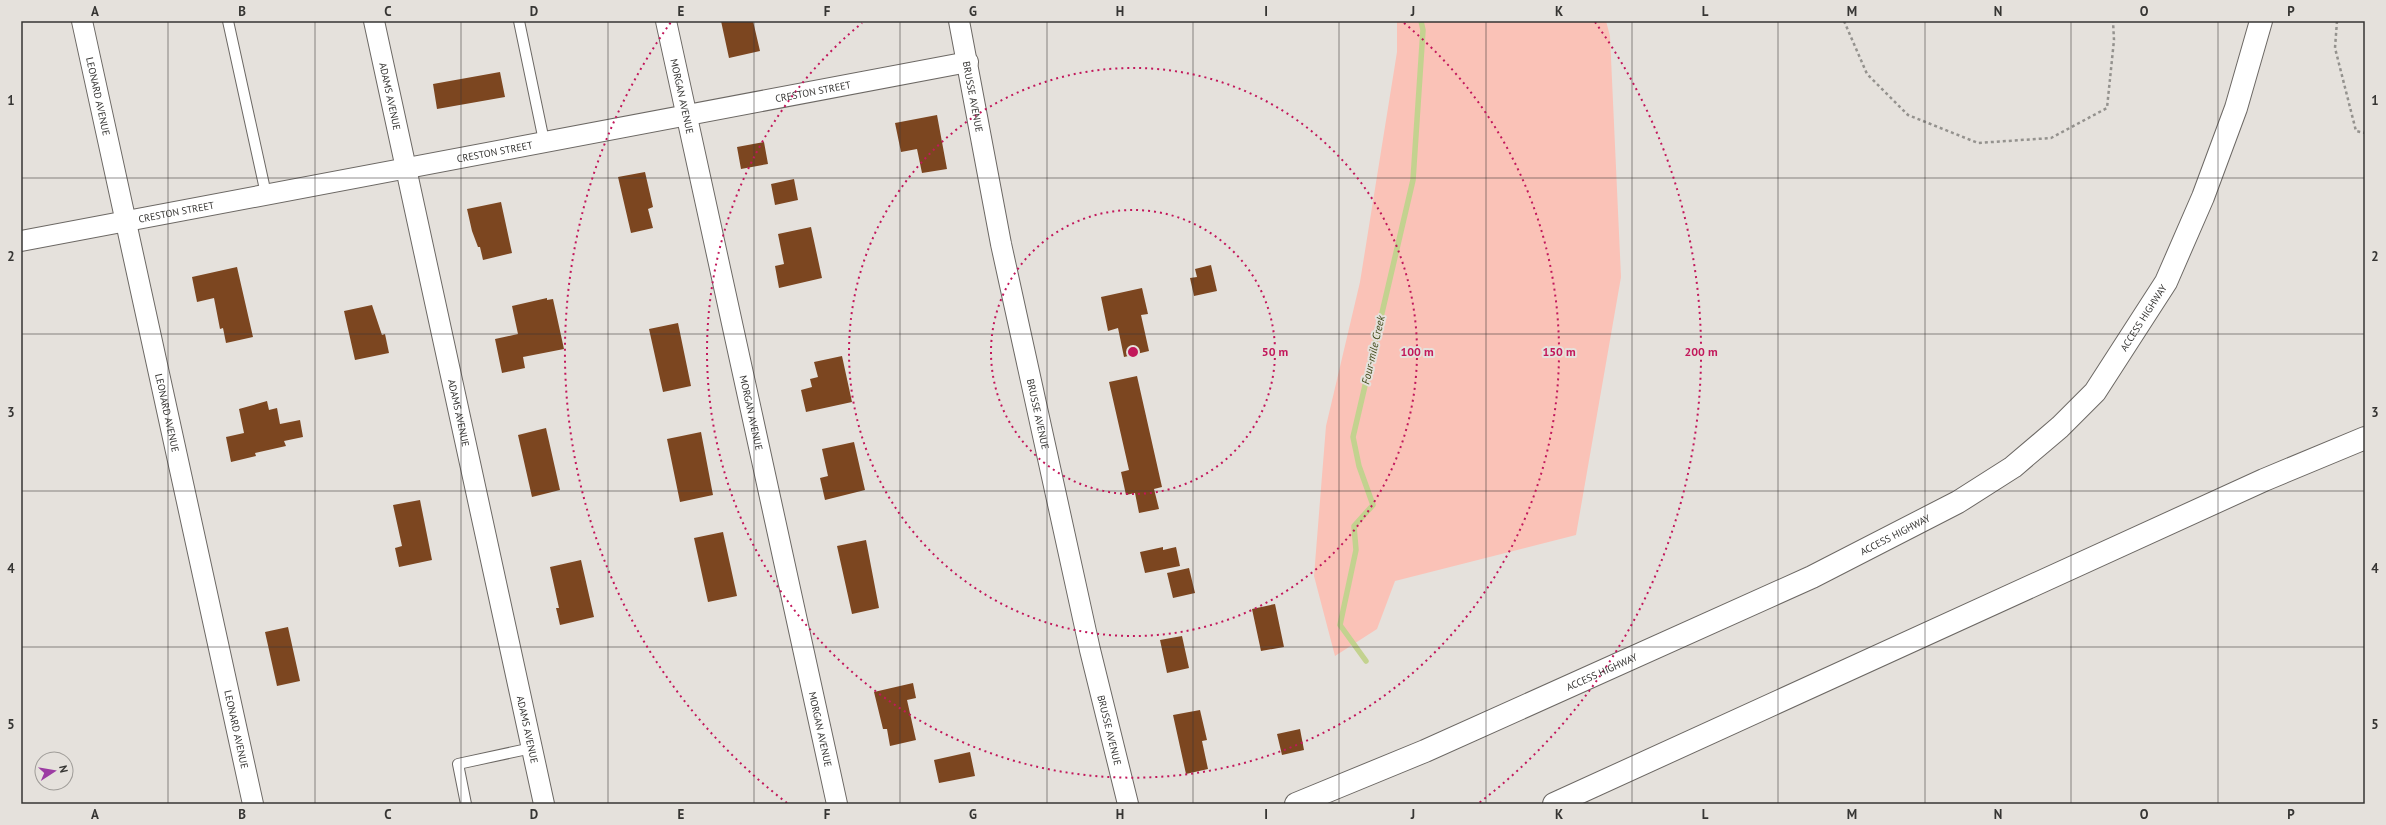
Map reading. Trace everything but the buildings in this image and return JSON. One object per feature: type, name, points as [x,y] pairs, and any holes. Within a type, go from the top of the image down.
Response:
[{"type":"main road","name":"ACCESS HIGHWAY","points":[[1296,804],[1425,751],[1812,578],[1958,502],[2014,467],[2060,427],[2096,392],[2166,282],[2203,197],[2236,108],[2261,21]]},
{"type":"main road","points":[[2264,480],[2365,427]]},
{"type":"main road","points":[[1554,804],[2264,480],[2365,438]]},
{"type":"street","name":"LEONARD AVENUE","points":[[82,21],[253,804]]},
{"type":"street","name":"ADAMS AVENUE","points":[[374,21],[544,804]]},
{"type":"street","name":"MORGAN AVENUE","points":[[666,21],[837,804]]},
{"type":"street","name":"BRUSSE AVENUE","points":[[959,21],[968,62],[1001,244],[1090,650],[1128,804]]},
{"type":"street","name":"CRESTON STREET","points":[[21,241],[686,114],[968,62]]},
{"type":"lane","points":[[228,21],[266,194]]},
{"type":"lane","points":[[519,21],[544,141]]},
{"type":"lane","points":[[466,804],[458,764],[532,748]]},
{"type":"path","points":[[1844,21],[1867,74],[1908,115],[1978,143],[2051,138],[2107,108],[2114,40],[2113,21]]},
{"type":"path","points":[[2337,21],[2335,48],[2336,55],[2356,131],[2365,133]]},
{"type":"shaded area","points":[[1397,21],[1606,21],[1610,36],[1621,277],[1576,535],[1395,581],[1377,629],[1335,656],[1314,576],[1326,426],[1360,282],[1397,52]]},
{"type":"waterway","name":"Four-mile Creek","points":[[1366,661],[1340,625],[1356,550],[1354,526],[1373,505],[1359,466],[1353,437],[1413,180],[1423,30],[1421,21]]}]
